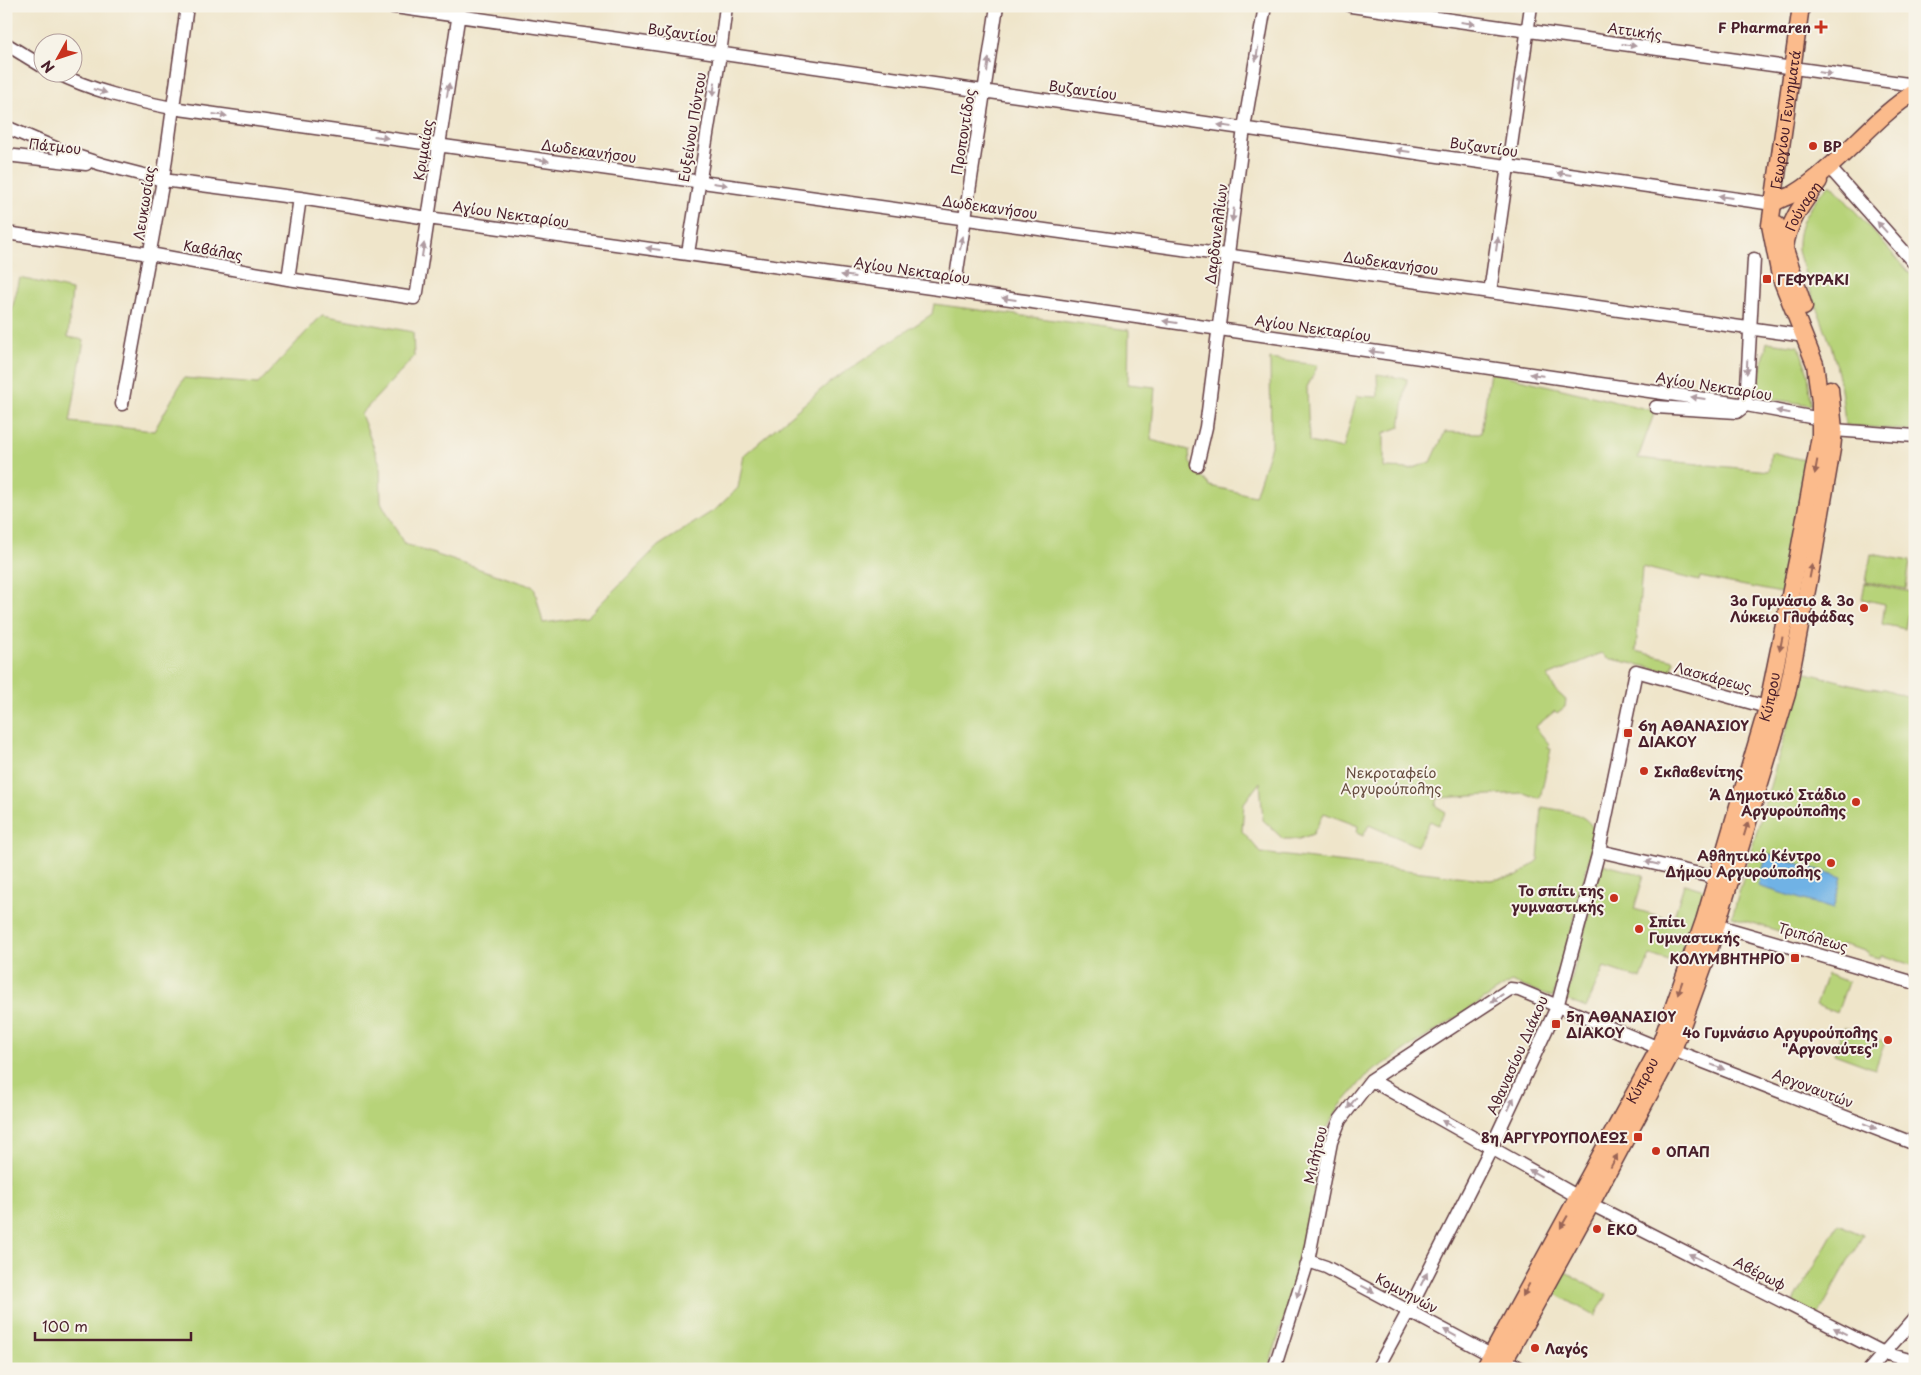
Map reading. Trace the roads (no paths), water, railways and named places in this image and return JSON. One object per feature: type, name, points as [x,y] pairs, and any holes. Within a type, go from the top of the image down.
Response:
[{"type":"main road","name":"Γεωργίου Γεννηματά","points":[[1802,6],[1770,225],[1780,276],[1817,375],[1821,419]]},
{"type":"main road","points":[[1773,204],[1796,192],[1829,168],[1884,114],[1915,92]]},
{"type":"main road","name":"Γούναρη","points":[[1785,248],[1789,229],[1794,218],[1829,168]]},
{"type":"main road","name":"Γεωργίου Γεννηματά","points":[[1773,204],[1777,225],[1796,288],[1825,365],[1834,430]]},
{"type":"main road","name":"Κύπρου","points":[[1495,1363],[1666,1049],[1710,923],[1774,709],[1817,461],[1821,419]]},
{"type":"main road","name":"Κύπρου","points":[[1710,923],[1717,878],[1774,709],[1787,694],[1813,559],[1834,430]]},
{"type":"street","name":"Λευκωσίας","points":[[122,404],[163,180],[187,6]]},
{"type":"street","name":"Βυζαντίου","points":[[388,6],[460,11],[720,54],[1773,204]]},
{"type":"street","name":"Ευξείνου Πόντου","points":[[688,253],[726,6]]},
{"type":"street","name":"Προποντίδος","points":[[954,291],[997,6]]},
{"type":"street","name":"Δαρδανελλίων","points":[[1197,465],[1206,427],[1244,128],[1265,6]]},
{"type":"street","name":"Αττικής","points":[[1351,6],[1915,85]]},
{"type":"street","points":[[1490,292],[1531,6]]},
{"type":"street","name":"Κριμαίας","points":[[414,298],[417,292],[460,11]]},
{"type":"street","points":[[6,44],[32,60]]},
{"type":"street","name":"Δωδεκανήσου","points":[[77,82],[92,89],[132,100],[172,108],[1804,336]]},
{"type":"street","name":"Αγίου Νεκταρίου","points":[[6,127],[67,153],[100,164],[163,180],[688,253],[1746,405],[1821,419]]},
{"type":"street","points":[[9,156],[21,135]]},
{"type":"street","name":"Πάτμου","points":[[9,156],[75,164],[100,164]]},
{"type":"street","points":[[1829,168],[1915,264]]},
{"type":"street","points":[[288,279],[300,198]]},
{"type":"street","name":"Καβάλας","points":[[6,233],[150,254],[288,279],[414,298]]},
{"type":"street","points":[[1656,407],[1737,412],[1746,405],[1754,259]]},
{"type":"street","points":[[1821,419],[1834,430],[1915,436]]},
{"type":"street","name":"Λασκάρεως","points":[[1636,672],[1774,709]]},
{"type":"street","name":"Αθανασίου Διάκου","points":[[1376,1369],[1409,1310],[1491,1148],[1557,1007],[1599,851],[1636,672]]},
{"type":"street","points":[[1599,851],[1717,878]]},
{"type":"street","name":"Τριπόλεως","points":[[1710,923],[1915,982]]},
{"type":"street","name":"Μιλήτου","points":[[1274,1369],[1308,1261],[1334,1132],[1346,1111],[1371,1080],[1510,989],[1519,990],[1557,1007]]},
{"type":"street","name":"Αργοναυτών","points":[[1557,1007],[1915,1144]]},
{"type":"street","name":"Αβέρωφ","points":[[1371,1080],[1584,1200],[1884,1353],[1909,1360],[1915,1366]]},
{"type":"street","name":"Κομνηνών","points":[[1308,1261],[1326,1267],[1409,1310],[1495,1363],[1522,1369]]},
{"type":"street","points":[[1870,1369],[1915,1318]]},
{"type":"water","points":[[1767,854],[1842,877],[1833,909],[1758,886]]},
{"type":"place","name":"F Pharmaren","points":[[1821,27]]},
{"type":"place","name":"BP","points":[[1813,146]]},
{"type":"place","name":"ΓΕΦΥΡΑΚΙ","points":[[1767,279]]},
{"type":"place","name":"3ο Γυμνάσιο & 3ο Λύκειο Γλυφάδας","points":[[1864,608]]},
{"type":"place","name":"6η ΑΘΑΝΑΣΙΟΥ ΔΙΑΚΟΥ","points":[[1628,733]]},
{"type":"place","name":"Σκλαβενίτης","points":[[1644,771]]},
{"type":"place","name":"Α΄ Δημοτικό Στάδιο Αργυρούπολης","points":[[1856,802]]},
{"type":"place","name":"Αθλητικό Κέντρο Δήμου Αργυρούπολης","points":[[1831,863]]},
{"type":"place","name":"Το σπίτι της γυμναστικής","points":[[1614,898]]},
{"type":"place","name":"Σπίτι Γυμναστικής","points":[[1639,929]]},
{"type":"place","name":"ΚΟΛΥΜΒΗΤΗΡΙΟ","points":[[1795,958]]},
{"type":"place","name":"5η ΑΘΑΝΑΣΙΟΥ ΔΙΑΚΟΥ","points":[[1556,1024]]},
{"type":"place","name":"4ο Γυμνάσιο Αργυρούπολης \"Αργοναύτες\"","points":[[1888,1040]]},
{"type":"place","name":"8η ΑΡΓΥΡΟΥΠΟΛΕΩΣ","points":[[1638,1137]]},
{"type":"place","name":"ΟΠΑΠ","points":[[1656,1151]]},
{"type":"place","name":"ΕΚΟ","points":[[1597,1229]]},
{"type":"place","name":"Λαγός","points":[[1535,1348]]},
{"type":"park label","name":"Νεκροταφείο Αργυρούπολης","points":[[1391,780]]}]
